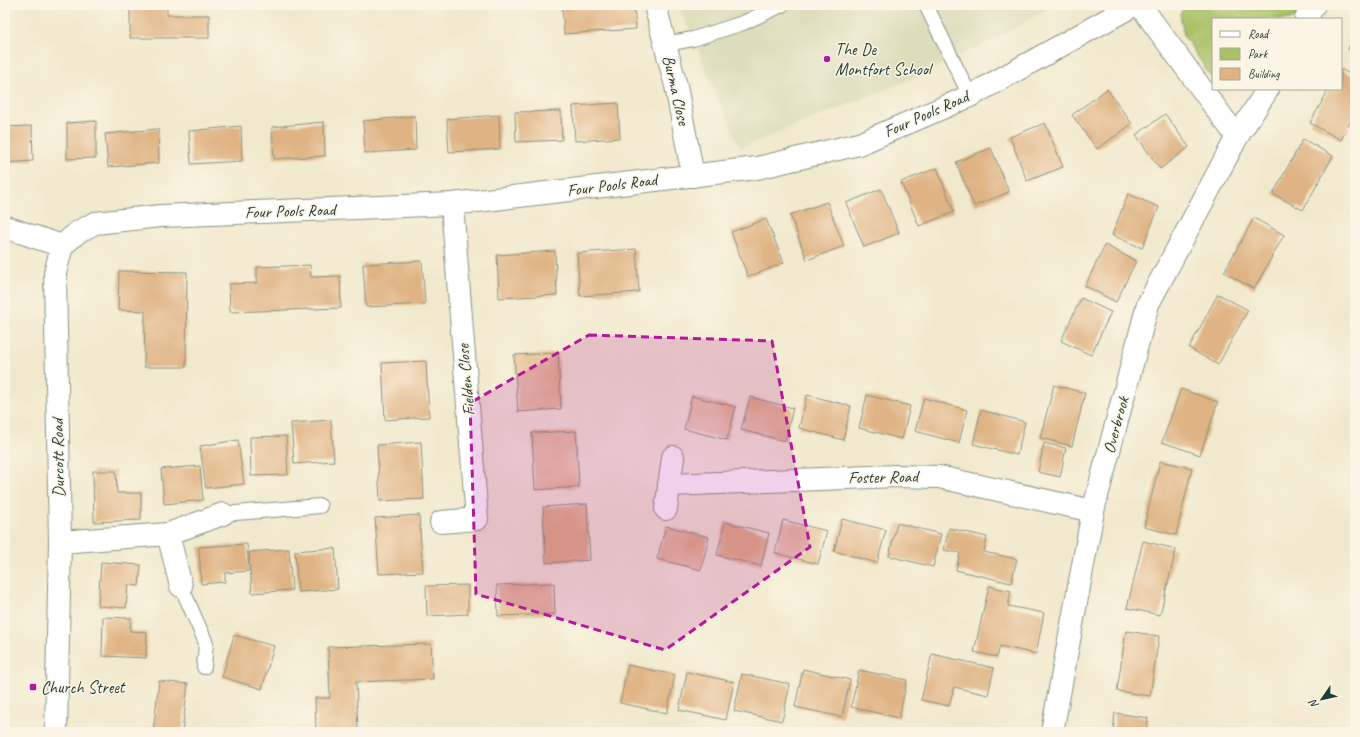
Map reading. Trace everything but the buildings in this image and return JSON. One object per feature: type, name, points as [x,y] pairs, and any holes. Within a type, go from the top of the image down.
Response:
[{"type":"street","name":"Burma Close","points":[[655,5],[676,86],[693,176]]},
{"type":"street","name":"Four Pools Road","points":[[62,246],[78,232],[96,223],[161,216],[452,204],[758,168],[859,144],[970,96],[1134,5]]},
{"type":"street","points":[[1140,5],[1237,137]]},
{"type":"street","points":[[1307,18],[1314,5]]},
{"type":"street","name":"Overbrook","points":[[1052,732],[1093,510],[1148,304],[1237,137],[1267,90]]},
{"type":"street","name":"Fielden Close","points":[[441,522],[477,519],[452,204]]},
{"type":"street","points":[[5,227],[62,246]]},
{"type":"street","name":"Durcott Road","points":[[56,732],[60,542],[54,273],[62,246]]},
{"type":"street","points":[[666,509],[673,456]]},
{"type":"street","name":"Foster Road","points":[[669,485],[896,476],[939,477],[1093,510]]},
{"type":"street","points":[[60,542],[168,534],[223,514]]},
{"type":"street","points":[[168,534],[181,586]]},
{"type":"lane","points":[[665,44],[707,35],[743,23],[782,5]]},
{"type":"lane","points":[[926,5],[970,96]]},
{"type":"lane","points":[[223,514],[320,506]]},
{"type":"lane","points":[[181,586],[206,643],[204,667]]},
{"type":"highlighted area","points":[[589,335],[772,341],[810,547],[665,650],[476,594],[470,403]]},
{"type":"shaded area","name":"The De Montfort School","points":[[678,5],[1054,5],[1008,32],[912,79],[740,148]]},
{"type":"green space","points":[[1185,5],[1301,5],[1294,18],[1212,18],[1212,78],[1184,36],[1180,14]]},
{"type":"place","name":"The De Montfort School","points":[[827,59]]},
{"type":"place","name":"Church Street","points":[[33,687]]}]
